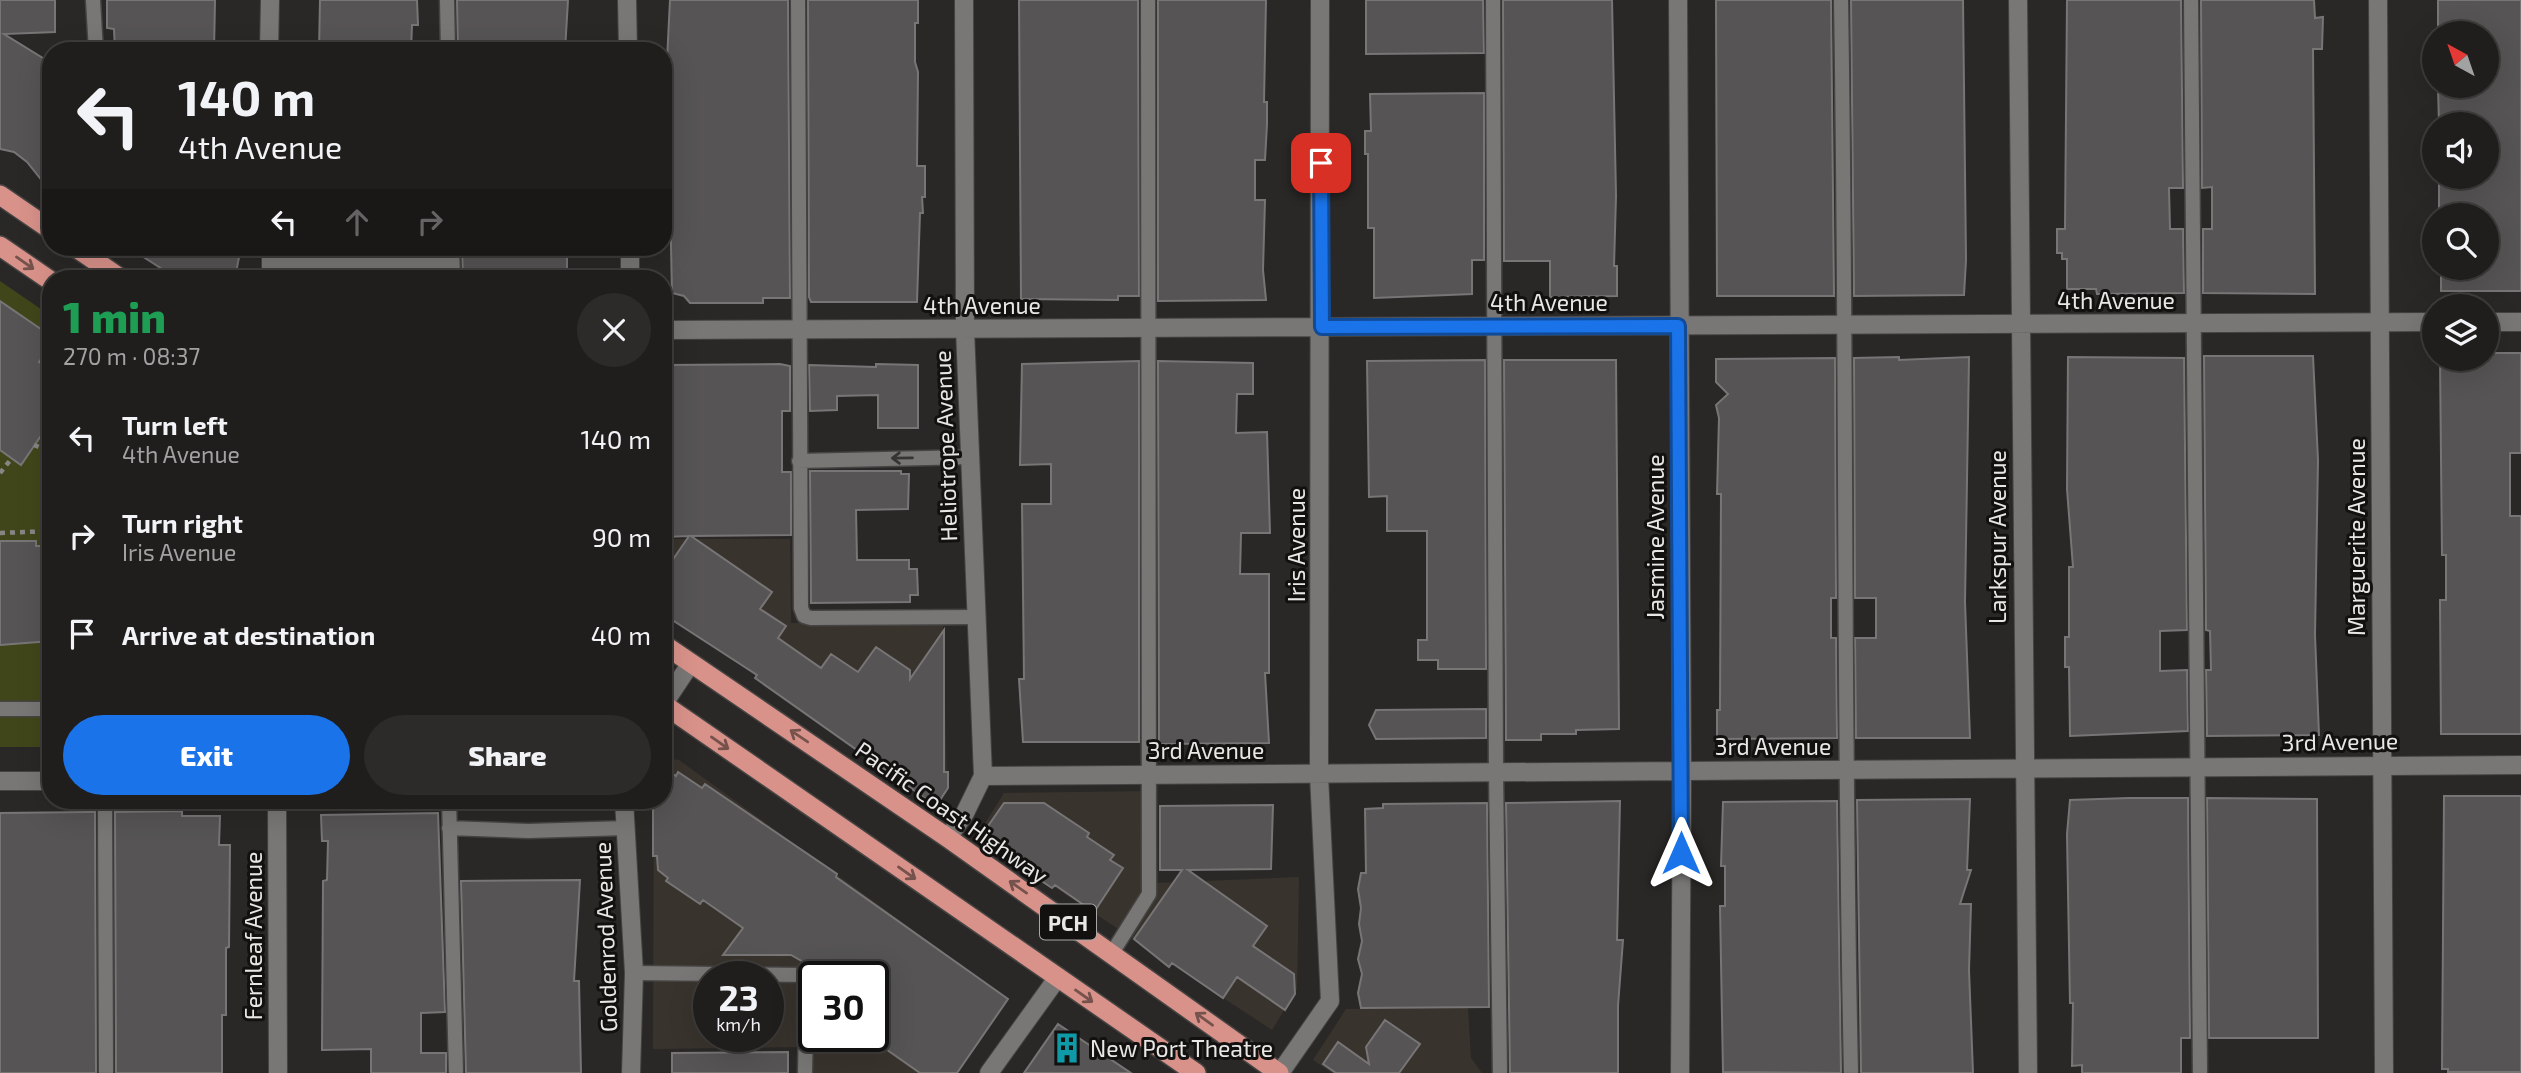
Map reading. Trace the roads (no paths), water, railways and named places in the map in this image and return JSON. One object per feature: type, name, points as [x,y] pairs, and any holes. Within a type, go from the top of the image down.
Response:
[{"type":"highway","points":[[2,201],[42,225]]},
{"type":"highway","points":[[0,246],[42,275]]},
{"type":"highway","points":[[88,256],[108,270]]},
{"type":"highway","name":"Pacific Coast Highway","points":[[672,650],[948,838],[1279,1073]]},
{"type":"highway","name":"PCH","points":[[672,711],[1190,1071]]},
{"type":"street","points":[[269,42],[270,0]]},
{"type":"street","points":[[627,0],[628,42]]},
{"type":"street","name":"Heliotrope Avenue","points":[[948,838],[965,813],[983,776],[965,329],[964,0]]},
{"type":"street","name":"Iris Avenue","points":[[1279,1073],[1330,1001],[1319,775],[1322,327],[1320,0]]},
{"type":"street","name":"Jasmine Avenue","points":[[1678,0],[1682,771],[1680,1073]]},
{"type":"street","name":"Larkspur Avenue","points":[[2018,0],[2028,1073]]},
{"type":"street","name":"Marguerite Avenue","points":[[2378,0],[2384,1073]]},
{"type":"street","name":"4th Avenue","points":[[672,330],[2422,322]]},
{"type":"street","points":[[2499,322],[2521,322]]},
{"type":"street","points":[[672,692],[691,663]]},
{"type":"street","name":"3rd Avenue","points":[[983,776],[2521,765]]},
{"type":"street","points":[[0,781],[42,781]]},
{"type":"street","name":"Fernleaf Avenue","points":[[276,809],[278,1073]]},
{"type":"street","name":"Goldenrod Avenue","points":[[625,809],[634,973],[631,1073]]},
{"type":"street","points":[[989,1073],[1058,977]]},
{"type":"lane","points":[[93,0],[95,42]]},
{"type":"lane","points":[[447,0],[448,42]]},
{"type":"lane","points":[[798,0],[801,608],[804,616],[811,618],[976,617]]},
{"type":"lane","points":[[1112,953],[1149,894],[1148,0]]},
{"type":"lane","points":[[1493,0],[1500,1073]]},
{"type":"lane","points":[[1841,0],[1847,325],[1844,769],[1851,1073]]},
{"type":"lane","points":[[2191,0],[2200,767],[2200,1073]]},
{"type":"lane","points":[[452,256],[452,270]]},
{"type":"lane","points":[[271,263],[452,262]]},
{"type":"lane","points":[[799,461],[970,457]]},
{"type":"lane","points":[[0,709],[42,709]]},
{"type":"lane","points":[[105,809],[106,1073]]},
{"type":"lane","points":[[449,809],[456,1073]]},
{"type":"lane","points":[[449,828],[528,831],[626,828]]},
{"type":"lane","points":[[634,973],[807,975],[805,1073]]},
{"type":"place","name":"New Port Theatre","points":[[1067,1048]]}]
